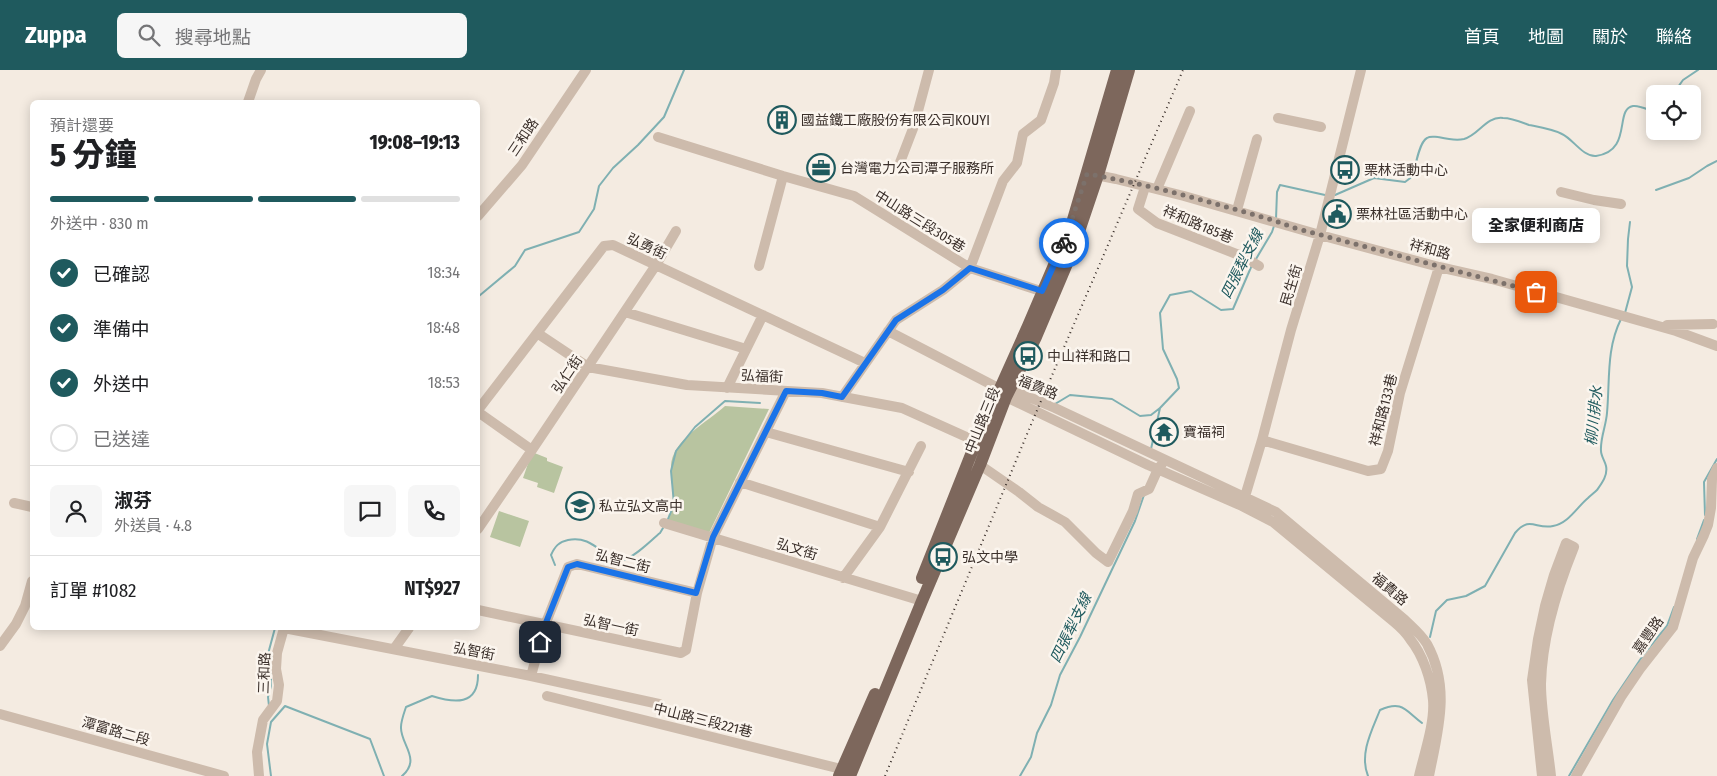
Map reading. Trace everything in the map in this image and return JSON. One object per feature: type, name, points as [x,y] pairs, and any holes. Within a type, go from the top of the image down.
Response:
[{"type":"main road","name":"中山路三段","points":[[846,773],[982,444],[1005,392],[1036,336],[1048,293],[1072,252],[1093,175],[1117,70]]},
{"type":"main road","name":"中山路三段","points":[[1093,175],[1129,70]]},
{"type":"main road","name":"中山路三段","points":[[918,600],[980,465],[982,444]]},
{"type":"street","points":[[249,100],[261,70]]},
{"type":"street","name":"三和路","points":[[480,214],[522,165],[586,70]]},
{"type":"street","points":[[899,165],[914,126],[929,70]]},
{"type":"street","points":[[842,397],[896,320],[943,290],[970,268],[1003,181],[1017,163],[1023,134],[1041,120],[1054,84],[1056,70]]},
{"type":"street","name":"民生街","points":[[1243,501],[1320,235],[1361,70]]},
{"type":"street","points":[[1157,189],[1190,111]]},
{"type":"street","points":[[1278,118],[1321,127]]},
{"type":"street","name":"中山路三段305巷","points":[[658,137],[782,176],[854,196],[970,268],[1048,293]]},
{"type":"street","points":[[1236,210],[1258,139]]},
{"type":"street","name":"祥和路","points":[[1093,175],[1157,189],[1439,267],[1492,279],[1659,326],[1717,346]]},
{"type":"street","points":[[759,266],[782,176]]},
{"type":"street","name":"祥和路185巷","points":[[1144,187],[1138,209],[1148,217],[1157,223],[1252,262]]},
{"type":"street","points":[[1561,192],[1621,204]]},
{"type":"street","name":"弘仁街","points":[[480,526],[625,312],[676,231]]},
{"type":"street","name":"弘勇街","points":[[480,408],[604,246],[613,245],[865,363]]},
{"type":"street","name":"祥和路133巷","points":[[1262,440],[1368,471],[1381,469],[1388,451],[1400,392],[1439,267]]},
{"type":"street","points":[[625,312],[746,349]]},
{"type":"street","points":[[727,388],[763,315]]},
{"type":"street","points":[[1715,322],[1710,330],[1710,334],[1717,346]]},
{"type":"street","name":"祥和路","points":[[1659,326],[1715,322]]},
{"type":"street","points":[[888,330],[1005,392]]},
{"type":"street","name":"弘福街","points":[[537,334],[588,367],[687,385],[822,393],[902,408],[982,444]]},
{"type":"street","points":[[696,593],[713,537],[786,391]]},
{"type":"street","name":"福貴路","points":[[1005,392],[1050,406],[1167,460],[1243,501],[1273,522],[1394,622],[1410,639],[1423,662],[1434,701],[1432,721],[1419,776]]},
{"type":"street","name":"福貴路","points":[[1005,392],[1150,465],[1276,512],[1404,619],[1427,645],[1439,676],[1442,691],[1441,714],[1429,776]]},
{"type":"street","points":[[480,412],[532,450]]},
{"type":"street","points":[[766,432],[909,472]]},
{"type":"street","points":[[843,578],[880,527],[921,446]]},
{"type":"street","points":[[980,465],[1038,507],[1065,522],[1096,553],[1108,562],[1133,511],[1138,494],[1145,490],[1150,465],[1167,460]]},
{"type":"street","name":"嘉豐路","points":[[1576,776],[1621,697],[1673,627],[1693,558],[1708,525],[1711,508],[1712,479],[1717,468]]},
{"type":"street","points":[[740,482],[880,527]]},
{"type":"street","points":[[14,503],[30,507]]},
{"type":"street","name":"弘文街","points":[[664,523],[918,600]]},
{"type":"street","points":[[1542,776],[1532,687],[1538,666],[1562,579],[1574,546],[1566,543],[1554,575],[1538,635],[1538,666],[1551,776]]},
{"type":"street","name":"弘智二街","points":[[530,676],[545,625],[568,567],[577,564],[696,593]]},
{"type":"street","points":[[0,646],[26,606],[30,589]]},
{"type":"street","name":"弘智一街","points":[[480,610],[681,653],[686,650],[696,593]]},
{"type":"street","name":"三和路","points":[[259,776],[257,752],[263,720],[277,701],[279,685],[276,669],[277,652],[283,630]]},
{"type":"street","name":"弘智街","points":[[312,630],[658,704]]},
{"type":"street","points":[[394,649],[408,630]]},
{"type":"street","name":"中山路三段221巷","points":[[547,696],[846,773]]},
{"type":"street","name":"潭富路二段","points":[[0,714],[132,749],[191,772],[224,776]]},
{"type":"green space","points":[[725,406],[769,409],[709,533],[668,520],[673,502],[671,467],[677,448],[684,440]]},
{"type":"green space","points":[[532,452],[547,458],[547,461],[563,467],[554,493],[537,487],[538,483],[523,478]]},
{"type":"green space","points":[[499,511],[529,521],[520,547],[490,537]]},
{"type":"waterway","points":[[480,295],[515,266],[525,250],[579,232],[594,209],[599,186],[613,168],[664,117],[684,70]]},
{"type":"waterway","name":"四張犁支線","points":[[1679,85],[1683,80],[1698,70]]},
{"type":"waterway","name":"四張犁支線","points":[[1335,195],[1374,178],[1405,182],[1413,176],[1424,140],[1429,137],[1454,140],[1464,139],[1497,118],[1513,119],[1558,132],[1591,156],[1607,153],[1615,146],[1619,139],[1624,114],[1627,109],[1633,106],[1646,109]]},
{"type":"waterway","name":"柳川排水","points":[[1656,190],[1689,178],[1717,161]]},
{"type":"waterway","name":"四張犁支線","points":[[1276,219],[1277,192],[1280,185],[1325,195]]},
{"type":"waterway","name":"柳川排水","points":[[1625,313],[1632,287],[1627,266],[1630,222]]},
{"type":"waterway","name":"四張犁支線","points":[[1256,259],[1274,226]]},
{"type":"waterway","name":"四張犁支線","points":[[1151,449],[1160,408],[1179,388],[1177,379],[1163,349],[1160,313],[1170,295],[1191,291],[1221,310],[1233,309],[1252,265]]},
{"type":"waterway","name":"柳川排水","points":[[1430,637],[1436,611],[1447,600],[1466,596],[1485,586],[1515,533],[1520,528],[1529,524],[1547,527],[1564,522],[1603,482],[1606,469],[1601,446],[1607,413],[1611,353],[1616,330],[1621,319]]},
{"type":"waterway","points":[[1055,404],[1070,395],[1112,399],[1140,416],[1151,415],[1160,408]]},
{"type":"waterway","points":[[668,519],[674,504],[671,471],[676,451],[695,427],[725,401],[760,403]]},
{"type":"waterway","points":[[1705,515],[1704,482],[1717,459]]},
{"type":"waterway","name":"四張犁支線","points":[[1020,776],[1031,757],[1037,733],[1051,705],[1060,675],[1135,521],[1144,495]]},
{"type":"waterway","points":[[1697,539],[1704,520]]},
{"type":"waterway","points":[[555,565],[551,555],[554,549],[565,541],[577,539],[585,541],[610,556],[622,560],[636,553],[660,533],[663,528]]},
{"type":"waterway","points":[[1569,776],[1613,700],[1644,654],[1667,626],[1674,607]]},
{"type":"waterway","points":[[269,706],[271,667],[268,654],[274,630]]},
{"type":"waterway","points":[[402,776],[408,770],[410,764],[409,752],[401,727],[406,707],[432,696],[448,700],[463,700],[474,692],[478,675]]},
{"type":"waterway","points":[[271,776],[267,744],[271,722],[285,706],[370,739],[384,776]]},
{"type":"waterway","name":"柳川排水","points":[[1368,776],[1365,759],[1366,751],[1370,734],[1380,710],[1398,706],[1422,723]]},
{"type":"railway","points":[[885,776],[1035,415],[1183,70]]},
{"type":"way so far","points":[[1064,243],[1087,174],[1116,179],[1184,196],[1272,220],[1287,226],[1439,267],[1459,270],[1536,292]]},
{"type":"place","name":"國益鐵工廠股份有限公司KOUYI","points":[[782,120]]},
{"type":"place","name":"台灣電力公司潭子服務所","points":[[821,168]]},
{"type":"place","name":"栗林活動中心","points":[[1345,170]]},
{"type":"place","name":"栗林社區活動中心","points":[[1337,214]]},
{"type":"place","name":"全家便利商店","points":[[1536,292]]},
{"type":"place","name":"中山祥和路口","points":[[1028,356]]},
{"type":"place","name":"寶福祠","points":[[1164,432]]},
{"type":"place","name":"私立弘文高中","points":[[580,506]]},
{"type":"place","name":"弘文中學","points":[[943,557]]},
{"type":"route","points":[[540,642],[568,567],[577,564],[696,593],[713,537],[786,391],[822,393],[842,397],[896,320],[943,290],[970,268],[1042,291],[1064,243]]}]
